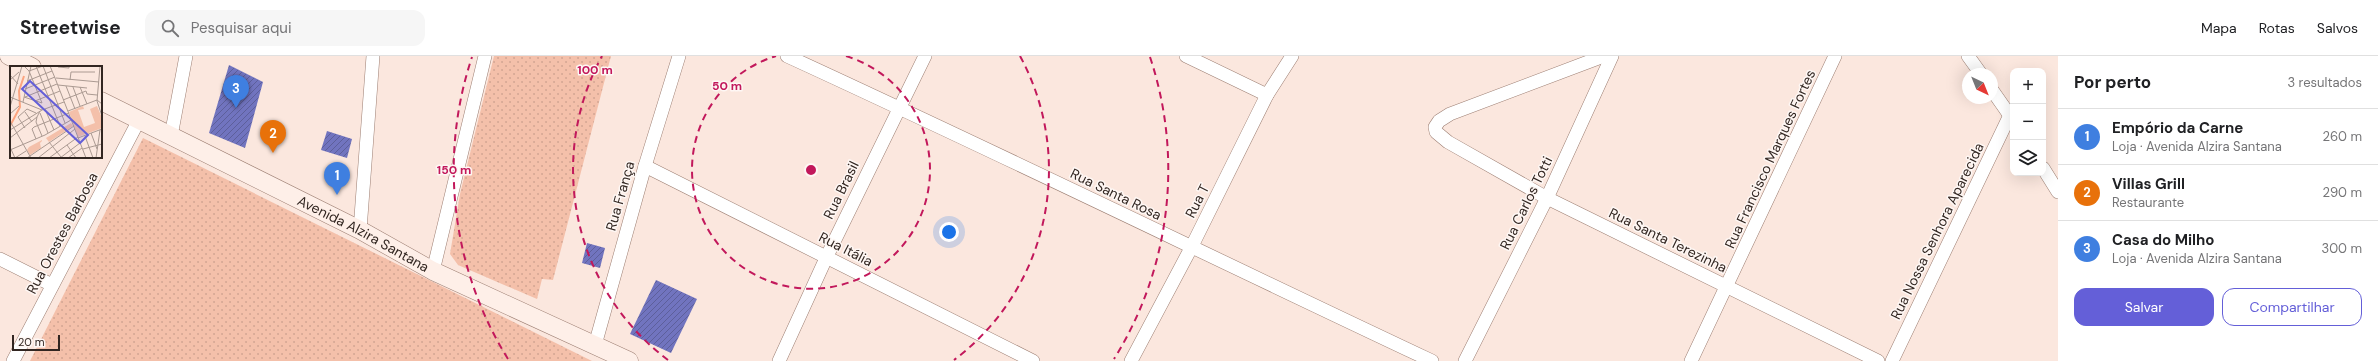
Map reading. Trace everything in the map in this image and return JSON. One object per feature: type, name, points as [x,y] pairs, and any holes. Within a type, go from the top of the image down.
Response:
[{"type":"main road","name":"Avenida Alzira Santana","points":[[102,101],[360,230],[433,271],[629,361]]},
{"type":"street","points":[[171,136],[186,56]]},
{"type":"street","points":[[360,230],[372,56]]},
{"type":"street","points":[[433,271],[485,56]]},
{"type":"street","name":"Rua França","points":[[595,345],[645,166],[679,56]]},
{"type":"street","name":"Rua Santa Rosa","points":[[787,56],[899,107],[1191,248],[1432,361]]},
{"type":"street","name":"Rua Brasil","points":[[779,361],[826,256],[925,56]]},
{"type":"street","points":[[1186,56],[1268,95]]},
{"type":"street","name":"Rua T","points":[[1131,361],[1191,248],[1268,95],[1292,56]]},
{"type":"street","points":[[1573,61],[1604,56]]},
{"type":"street","name":"Rua Carlos Totti","points":[[1465,361],[1547,198],[1612,56]]},
{"type":"street","name":"Rua Francisco Marques Fortes","points":[[1691,361],[1835,56]]},
{"type":"street","points":[[1968,56],[1977,68]]},
{"type":"street","name":"Rua Santa Terezinha","points":[[1573,61],[1450,114],[1439,121],[1435,127],[1436,132],[1448,142],[1547,198],[1878,361]]},
{"type":"street","points":[[1998,98],[2010,115]]},
{"type":"street","name":"Rua Orestes Barbosa","points":[[13,361],[140,120]]},
{"type":"street","name":"Rua Nossa Senhora Aparecida","points":[[1892,361],[2010,122]]},
{"type":"street","name":"Rua Itália","points":[[645,166],[1033,361]]},
{"type":"street","points":[[2046,173],[2058,192]]},
{"type":"street","points":[[0,259],[52,285]]},
{"type":"shaded area","points":[[494,56],[611,56],[553,280],[542,279],[537,299],[458,265],[450,254],[460,194]]},
{"type":"shaded area","points":[[143,138],[592,361],[30,361]]},
{"type":"building","points":[[229,65],[263,82],[245,148],[209,133]]},
{"type":"building","points":[[327,131],[352,139],[347,158],[321,150]]},
{"type":"building","points":[[587,243],[605,248],[600,268],[582,263]]},
{"type":"building","points":[[656,280],[697,299],[671,353],[630,334]]},
{"type":"place","name":"Casa do Milho","points":[[236,108]]},
{"type":"place","name":"Villas Grill","points":[[273,153]]},
{"type":"place","name":"Empório da Carne","points":[[337,195]]}]
